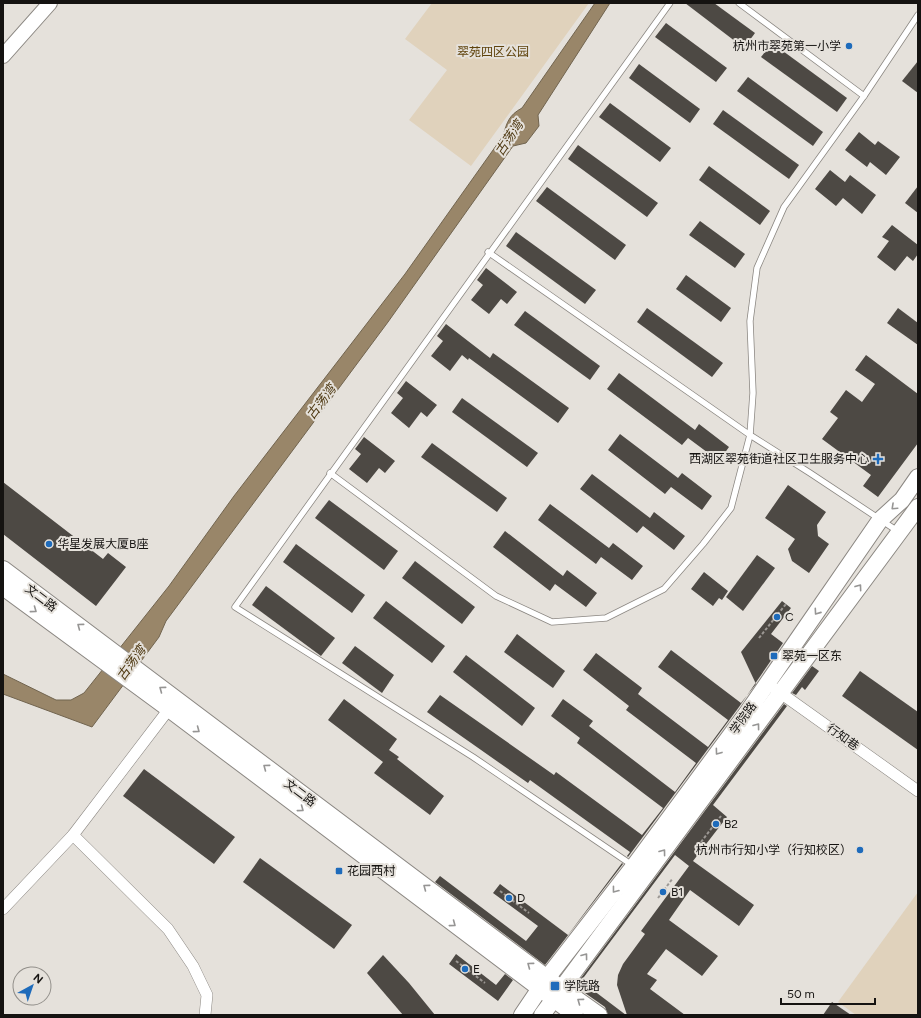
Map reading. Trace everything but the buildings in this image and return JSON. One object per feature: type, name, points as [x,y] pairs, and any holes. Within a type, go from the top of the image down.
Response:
[{"type":"main road","name":"学院路","points":[[522,1015],[634,866],[768,683],[880,520],[902,500],[918,477]]},
{"type":"main road","name":"学院路","points":[[542,1015],[918,507]]},
{"type":"main road","name":"文二路","points":[[3,569],[107,655],[544,984]]},
{"type":"main road","name":"文二路","points":[[3,587],[107,655]]},
{"type":"main road","name":"文二路","points":[[136,677],[169,709],[544,984],[558,994],[599,1015]]},
{"type":"main road","name":"文二路","points":[[558,994],[575,1015]]},
{"type":"street","points":[[3,56],[50,3]]},
{"type":"street","name":"行知巷","points":[[768,683],[918,791]]},
{"type":"street","points":[[3,909],[73,835],[169,709]]},
{"type":"street","points":[[73,835],[168,929],[193,966],[207,995],[205,1015]]},
{"type":"lane","points":[[634,866],[474,757],[235,607],[488,252],[670,3]]},
{"type":"lane","points":[[739,3],[864,96]]},
{"type":"lane","points":[[330,473],[496,596],[552,622],[606,618],[664,589],[703,544],[731,508],[750,435],[753,393],[750,322],[757,268],[784,207],[864,96],[918,16]]},
{"type":"lane","points":[[488,252],[750,435],[899,532]]},
{"type":"path","points":[[759,638],[786,604]]},
{"type":"path","points":[[701,842],[721,816]]},
{"type":"path","points":[[658,898],[673,878]]},
{"type":"path","points":[[500,891],[529,912]]},
{"type":"path","points":[[456,962],[485,983]]},
{"type":"green space","name":"翠苑四区公园","points":[[432,3],[589,3],[471,166],[409,120],[447,70],[405,39]]},
{"type":"green space","points":[[918,892],[918,1015],[856,1015],[838,1002]]},
{"type":"water","name":"古荡湾","points":[[595,3],[610,3],[538,115],[539,126],[526,143],[513,146],[388,322],[166,621],[159,637],[92,727],[3,694],[3,674],[56,700],[71,700],[84,693],[169,586],[234,496],[405,274],[503,136],[509,119],[514,113],[522,108]]},
{"type":"place","name":"杭州市翠苑第一小学","points":[[849,46]]},
{"type":"place","name":"西湖区翠苑街道社区卫生服务中心","points":[[878,459]]},
{"type":"place","name":"华星发展大厦B座","points":[[49,544]]},
{"type":"place","name":"C","points":[[777,617]]},
{"type":"place","name":"翠苑一区东","points":[[774,656]]},
{"type":"place","name":"B2","points":[[716,824]]},
{"type":"place","name":"杭州市行知小学（行知校区）","points":[[860,850]]},
{"type":"place","name":"花园西村","points":[[339,871]]},
{"type":"place","name":"B1","points":[[663,892]]},
{"type":"place","name":"D","points":[[509,898]]},
{"type":"place","name":"E","points":[[465,969]]},
{"type":"place","name":"学院路","points":[[555,986]]}]
